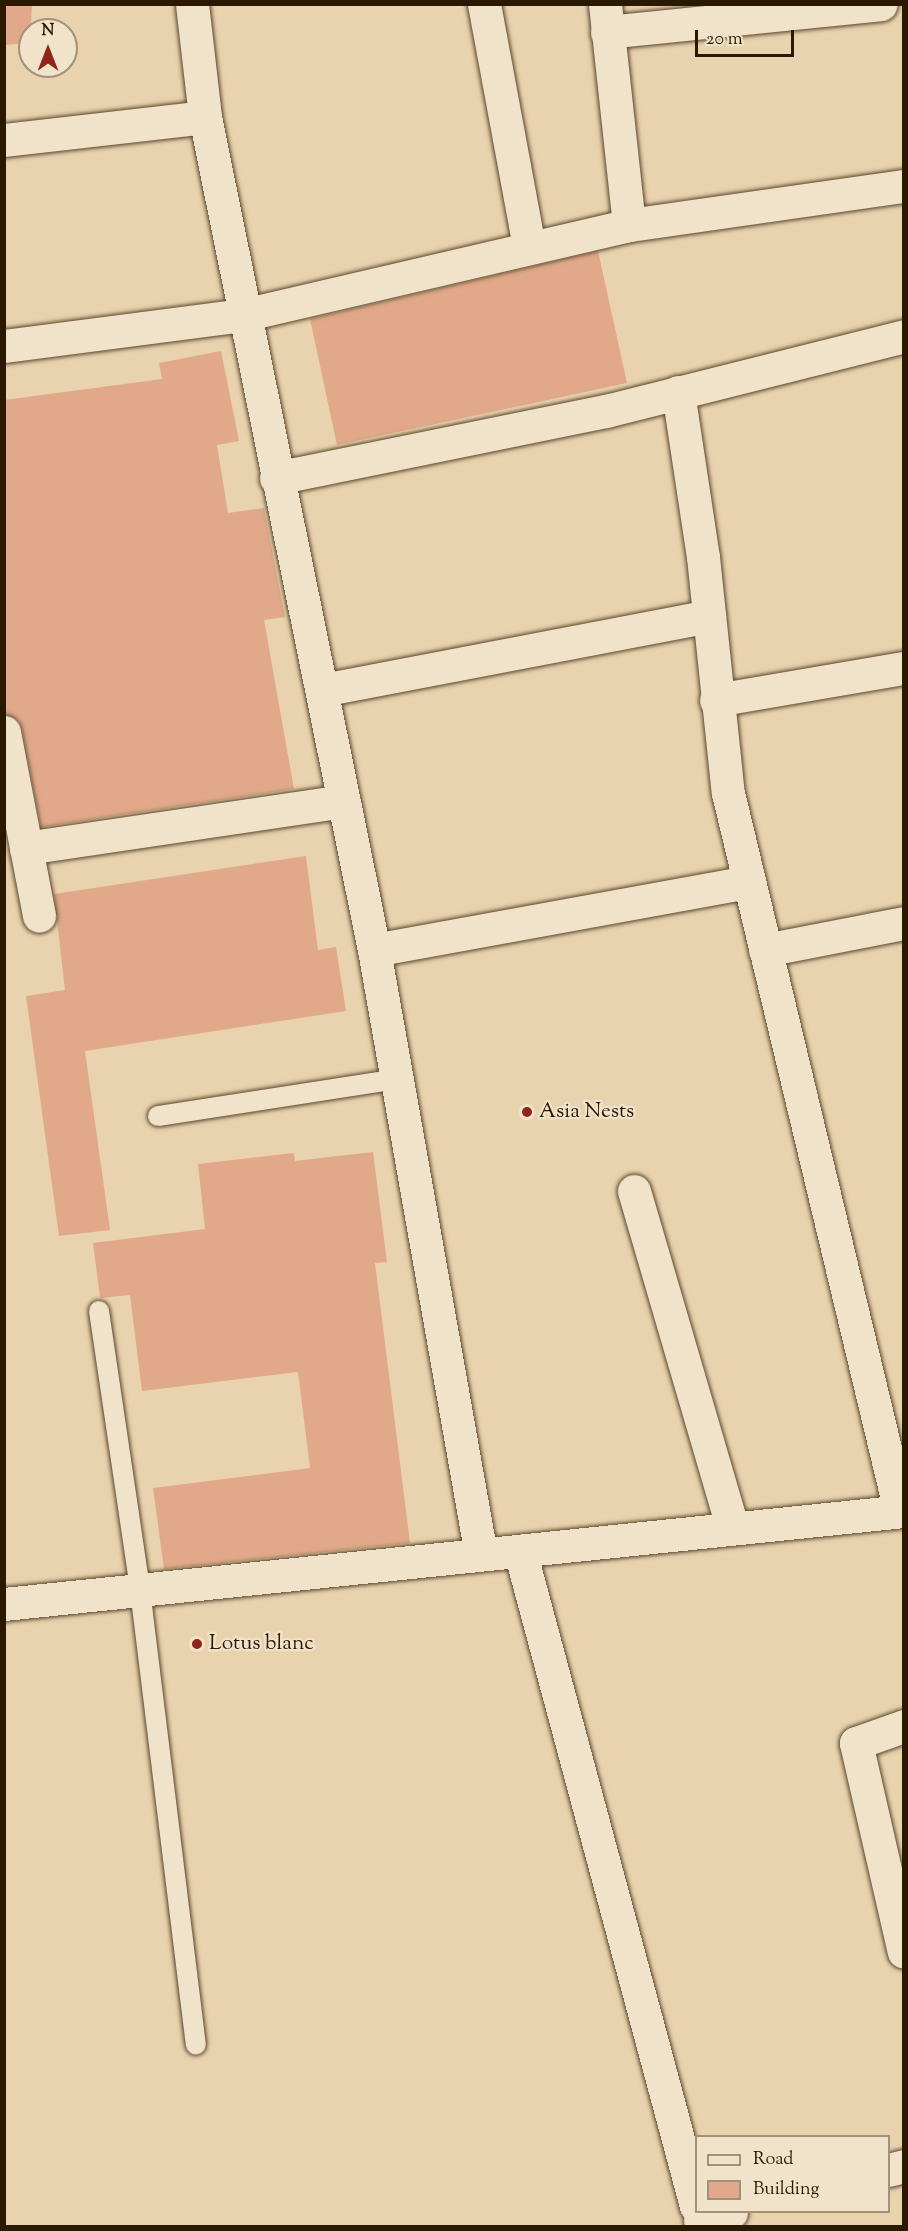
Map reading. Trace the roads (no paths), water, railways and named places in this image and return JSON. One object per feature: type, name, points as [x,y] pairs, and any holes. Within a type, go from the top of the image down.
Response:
[{"type":"street","points":[[192,4],[205,117],[276,478],[322,690],[374,950],[482,1555]]},
{"type":"street","points":[[484,4],[529,246]]},
{"type":"street","points":[[629,225],[606,18],[881,4]]},
{"type":"street","points":[[4,140],[205,117]]},
{"type":"street","points":[[4,346],[243,315],[529,246],[629,225],[903,186]]},
{"type":"street","points":[[276,478],[678,393],[903,336]]},
{"type":"street","points":[[4,1604],[520,1551],[732,1526],[902,1511],[728,793],[716,700],[709,616],[678,393]]},
{"type":"street","points":[[322,690],[709,616]]},
{"type":"street","points":[[716,700],[903,668]]},
{"type":"street","points":[[4,732],[39,916]]},
{"type":"street","points":[[26,848],[344,801]]},
{"type":"street","points":[[374,950],[748,882]]},
{"type":"street","points":[[765,950],[903,923]]},
{"type":"street","points":[[634,1191],[732,1526]]},
{"type":"street","points":[[520,1551],[695,2176]]},
{"type":"street","points":[[903,1726],[856,1743],[903,1952]]},
{"type":"lane","points":[[158,1116],[398,1079]]},
{"type":"lane","points":[[99,1311],[140,1590],[196,2045]]},
{"type":"place","name":"Asia Nests","points":[[527,1112]]},
{"type":"place","name":"Lotus blanc","points":[[197,1644]]}]
